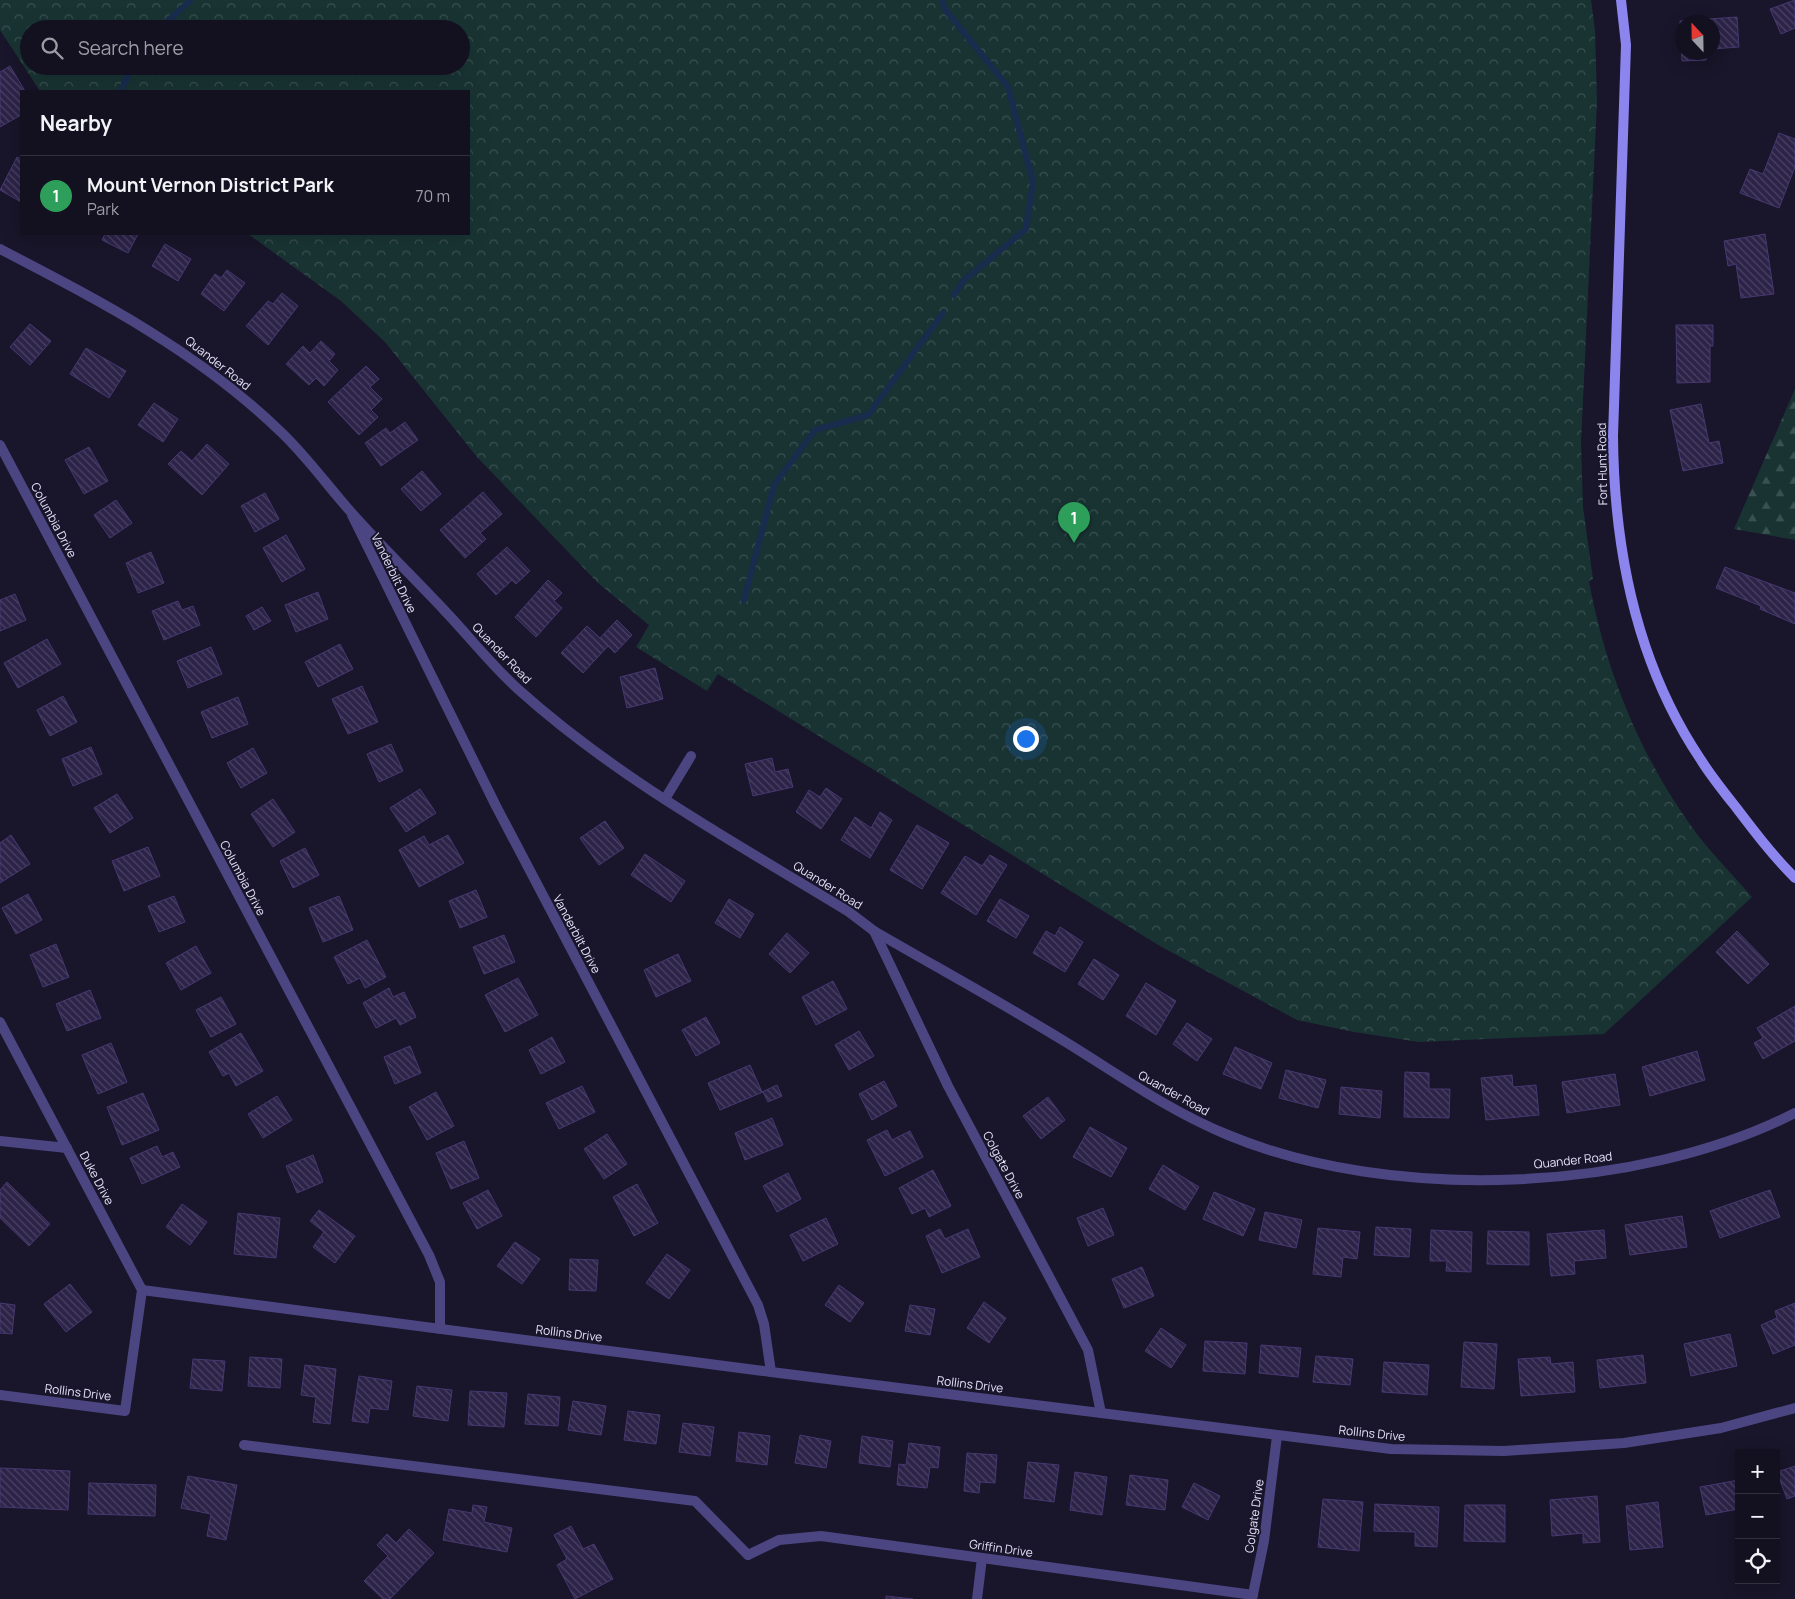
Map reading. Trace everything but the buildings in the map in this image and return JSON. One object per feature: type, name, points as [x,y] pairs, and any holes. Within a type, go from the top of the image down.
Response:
[{"type":"main road","name":"Fort Hunt Road","points":[[1622,0],[1626,45],[1613,436],[1615,495],[1623,561],[1631,597],[1652,663],[1684,732],[1701,760],[1758,837],[1795,878]]},
{"type":"street","name":"Quander Road","points":[[0,248],[87,294],[184,351],[227,384],[281,431],[311,462],[349,510],[516,687],[563,728],[631,778],[849,912],[874,931],[1064,1041],[1176,1111],[1226,1135],[1276,1154],[1307,1162],[1399,1175],[1461,1179],[1530,1178],[1596,1172],[1657,1162],[1717,1146],[1768,1127],[1795,1113]]},
{"type":"street","name":"Columbia Drive","points":[[0,445],[429,1255],[440,1282],[440,1329]]},
{"type":"street","name":"Vanderbilt Drive","points":[[349,510],[500,815],[758,1305],[764,1324],[771,1372]]},
{"type":"street","points":[[665,799],[691,756]]},
{"type":"street","name":"Colgate Drive","points":[[874,931],[948,1086],[1088,1350],[1101,1414]]},
{"type":"street","name":"Duke Drive","points":[[0,1022],[142,1290]]},
{"type":"street","points":[[0,1141],[67,1148]]},
{"type":"street","name":"Rollins Drive","points":[[0,1395],[125,1411],[142,1290],[1101,1414],[1410,1450],[1504,1451],[1562,1449],[1674,1437],[1721,1428],[1795,1408]]},
{"type":"street","name":"Colgate Drive","points":[[1253,1597],[1264,1541],[1277,1436]]},
{"type":"street","name":"Griffin Drive","points":[[244,1445],[695,1501],[748,1555],[779,1540],[810,1536],[982,1558],[1253,1597]]},
{"type":"street","points":[[977,1599],[982,1558]]},
{"type":"green space","points":[[0,0],[1591,0],[1595,30],[1597,101],[1581,443],[1583,507],[1593,579],[1589,581],[1605,648],[1628,714],[1643,745],[1677,806],[1697,834],[1752,897],[1604,1034],[1419,1042],[1354,1032],[1297,1020],[1160,946],[718,674],[707,691],[636,647],[649,625],[598,583],[477,457],[385,342],[341,301],[249,235],[470,235],[470,90],[39,90],[30,75],[470,75],[470,20],[20,20],[20,60],[0,30]]},
{"type":"green space","points":[[1795,389],[1795,540],[1734,529]]},
{"type":"waterway","points":[[169,20],[191,0]]},
{"type":"waterway","points":[[942,0],[944,8],[1008,87],[1033,182],[1026,229],[963,281],[954,295]]},
{"type":"waterway","points":[[121,90],[128,75]]},
{"type":"waterway","points":[[744,600],[774,485],[815,430],[868,415],[943,313]]},
{"type":"place","name":"Mount Vernon District Park","points":[[1074,543]]}]
